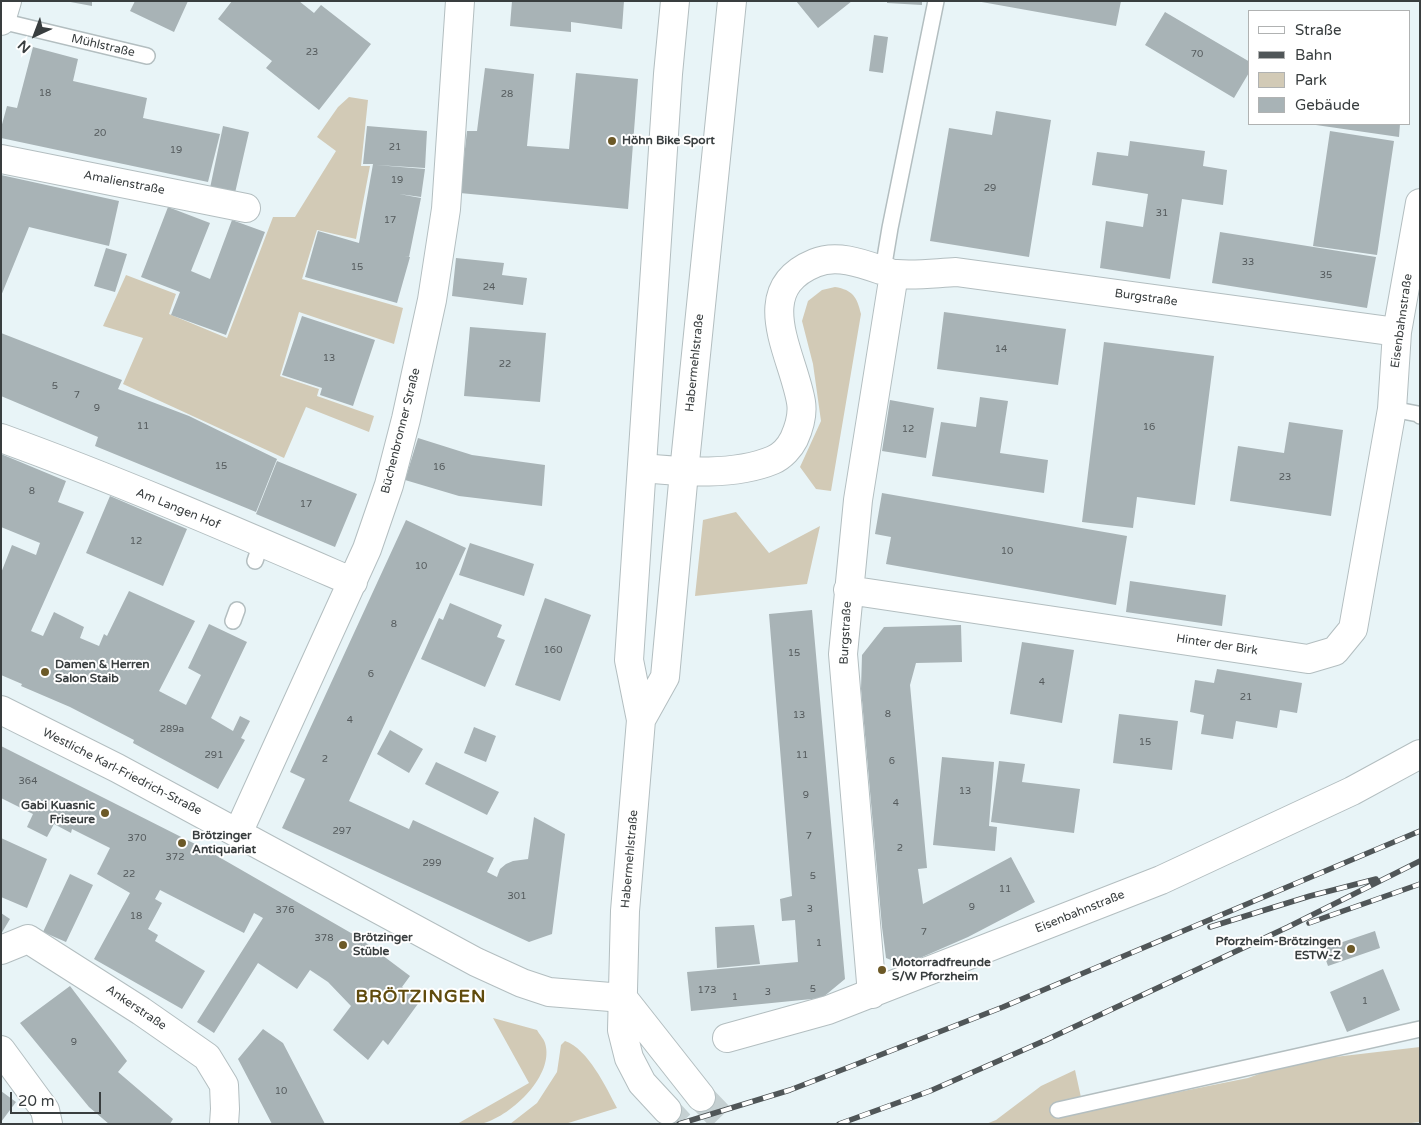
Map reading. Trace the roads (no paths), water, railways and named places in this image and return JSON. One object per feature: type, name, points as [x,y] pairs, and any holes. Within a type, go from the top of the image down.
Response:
[{"type":"street","name":"Mühlstraße","points":[[1,21],[7,1]]},
{"type":"street","name":"Büchenbronner Straße","points":[[238,833],[353,582],[367,549],[389,485],[406,419],[432,300],[446,209],[460,1]]},
{"type":"street","name":"Habermehlstraße","points":[[667,1110],[642,1083],[629,1058],[622,1030],[625,911],[641,720],[630,660],[668,74],[675,1]]},
{"type":"street","name":"Habermehlstraße","points":[[641,720],[665,677],[732,1]]},
{"type":"street","name":"Amalienstraße","points":[[1,159],[246,208]]},
{"type":"street","name":"Eisenbahnstraße","points":[[1392,409],[1397,332],[1420,204]]},
{"type":"street","name":"Burgstraße","points":[[642,468],[684,472],[742,469],[775,460],[790,446],[799,427],[801,404],[782,333],[778,310],[783,290],[796,273],[817,262],[843,259],[889,272],[956,272],[1397,332]]},
{"type":"street","name":"Burgstraße","points":[[872,994],[843,654],[858,500],[889,272]]},
{"type":"street","name":"Hinter der Birk","points":[[848,590],[1308,659],[1335,651],[1353,629],[1392,409]]},
{"type":"street","name":"Am Langen Hof","points":[[1,438],[51,457],[258,552],[353,582]]},
{"type":"street","name":"Westliche Karl-Friedrich-Straße","points":[[1,710],[117,768],[476,962],[522,984],[549,992],[623,998]]},
{"type":"street","name":"Eisenbahnstraße","points":[[726,1038],[828,1010],[1161,880],[1352,791],[1420,754]]},
{"type":"street","name":"Ankerstraße","points":[[1,950],[28,938],[141,1011],[207,1057],[224,1086],[224,1124]]},
{"type":"street","points":[[623,998],[701,1097]]},
{"type":"street","points":[[1,1050],[49,1113]]},
{"type":"lane","name":"Burgstraße","points":[[889,272],[890,228],[936,1]]},
{"type":"lane","name":"Mühlstraße","points":[[1,21],[147,56]]},
{"type":"lane","points":[[1392,409],[1420,416]]},
{"type":"lane","points":[[1058,1110],[1420,1029]]},
{"type":"tunnel","points":[[701,1097],[727,1124]]},
{"type":"tunnel","points":[[667,1110],[680,1124]]},
{"type":"railway","points":[[679,1124],[790,1090],[1003,1007],[1420,831]]},
{"type":"railway","points":[[839,1124],[930,1091],[1046,1040],[1288,927],[1420,861]]},
{"type":"railway","points":[[1210,927],[1310,896],[1376,879]]},
{"type":"railway","points":[[1309,923],[1420,884]]},
{"type":"place","name":"Höhn Bike Sport","points":[[612,141]]},
{"type":"place","name":"Damen & Herren Salon Staib","points":[[45,672]]},
{"type":"place","name":"Gabi Kuasnic Friseure","points":[[105,813]]},
{"type":"place","name":"Brötzinger Antiquariat","points":[[182,843]]},
{"type":"place","name":"Brötzinger Stüble","points":[[343,945]]},
{"type":"place","name":"Pforzheim-Brötzingen ESTW-Z","points":[[1351,949]]},
{"type":"place","name":"Motorradfreunde S/W Pforzheim","points":[[882,970]]},
{"type":"district","name":"BRÖTZINGEN","points":[[421,997]]}]
